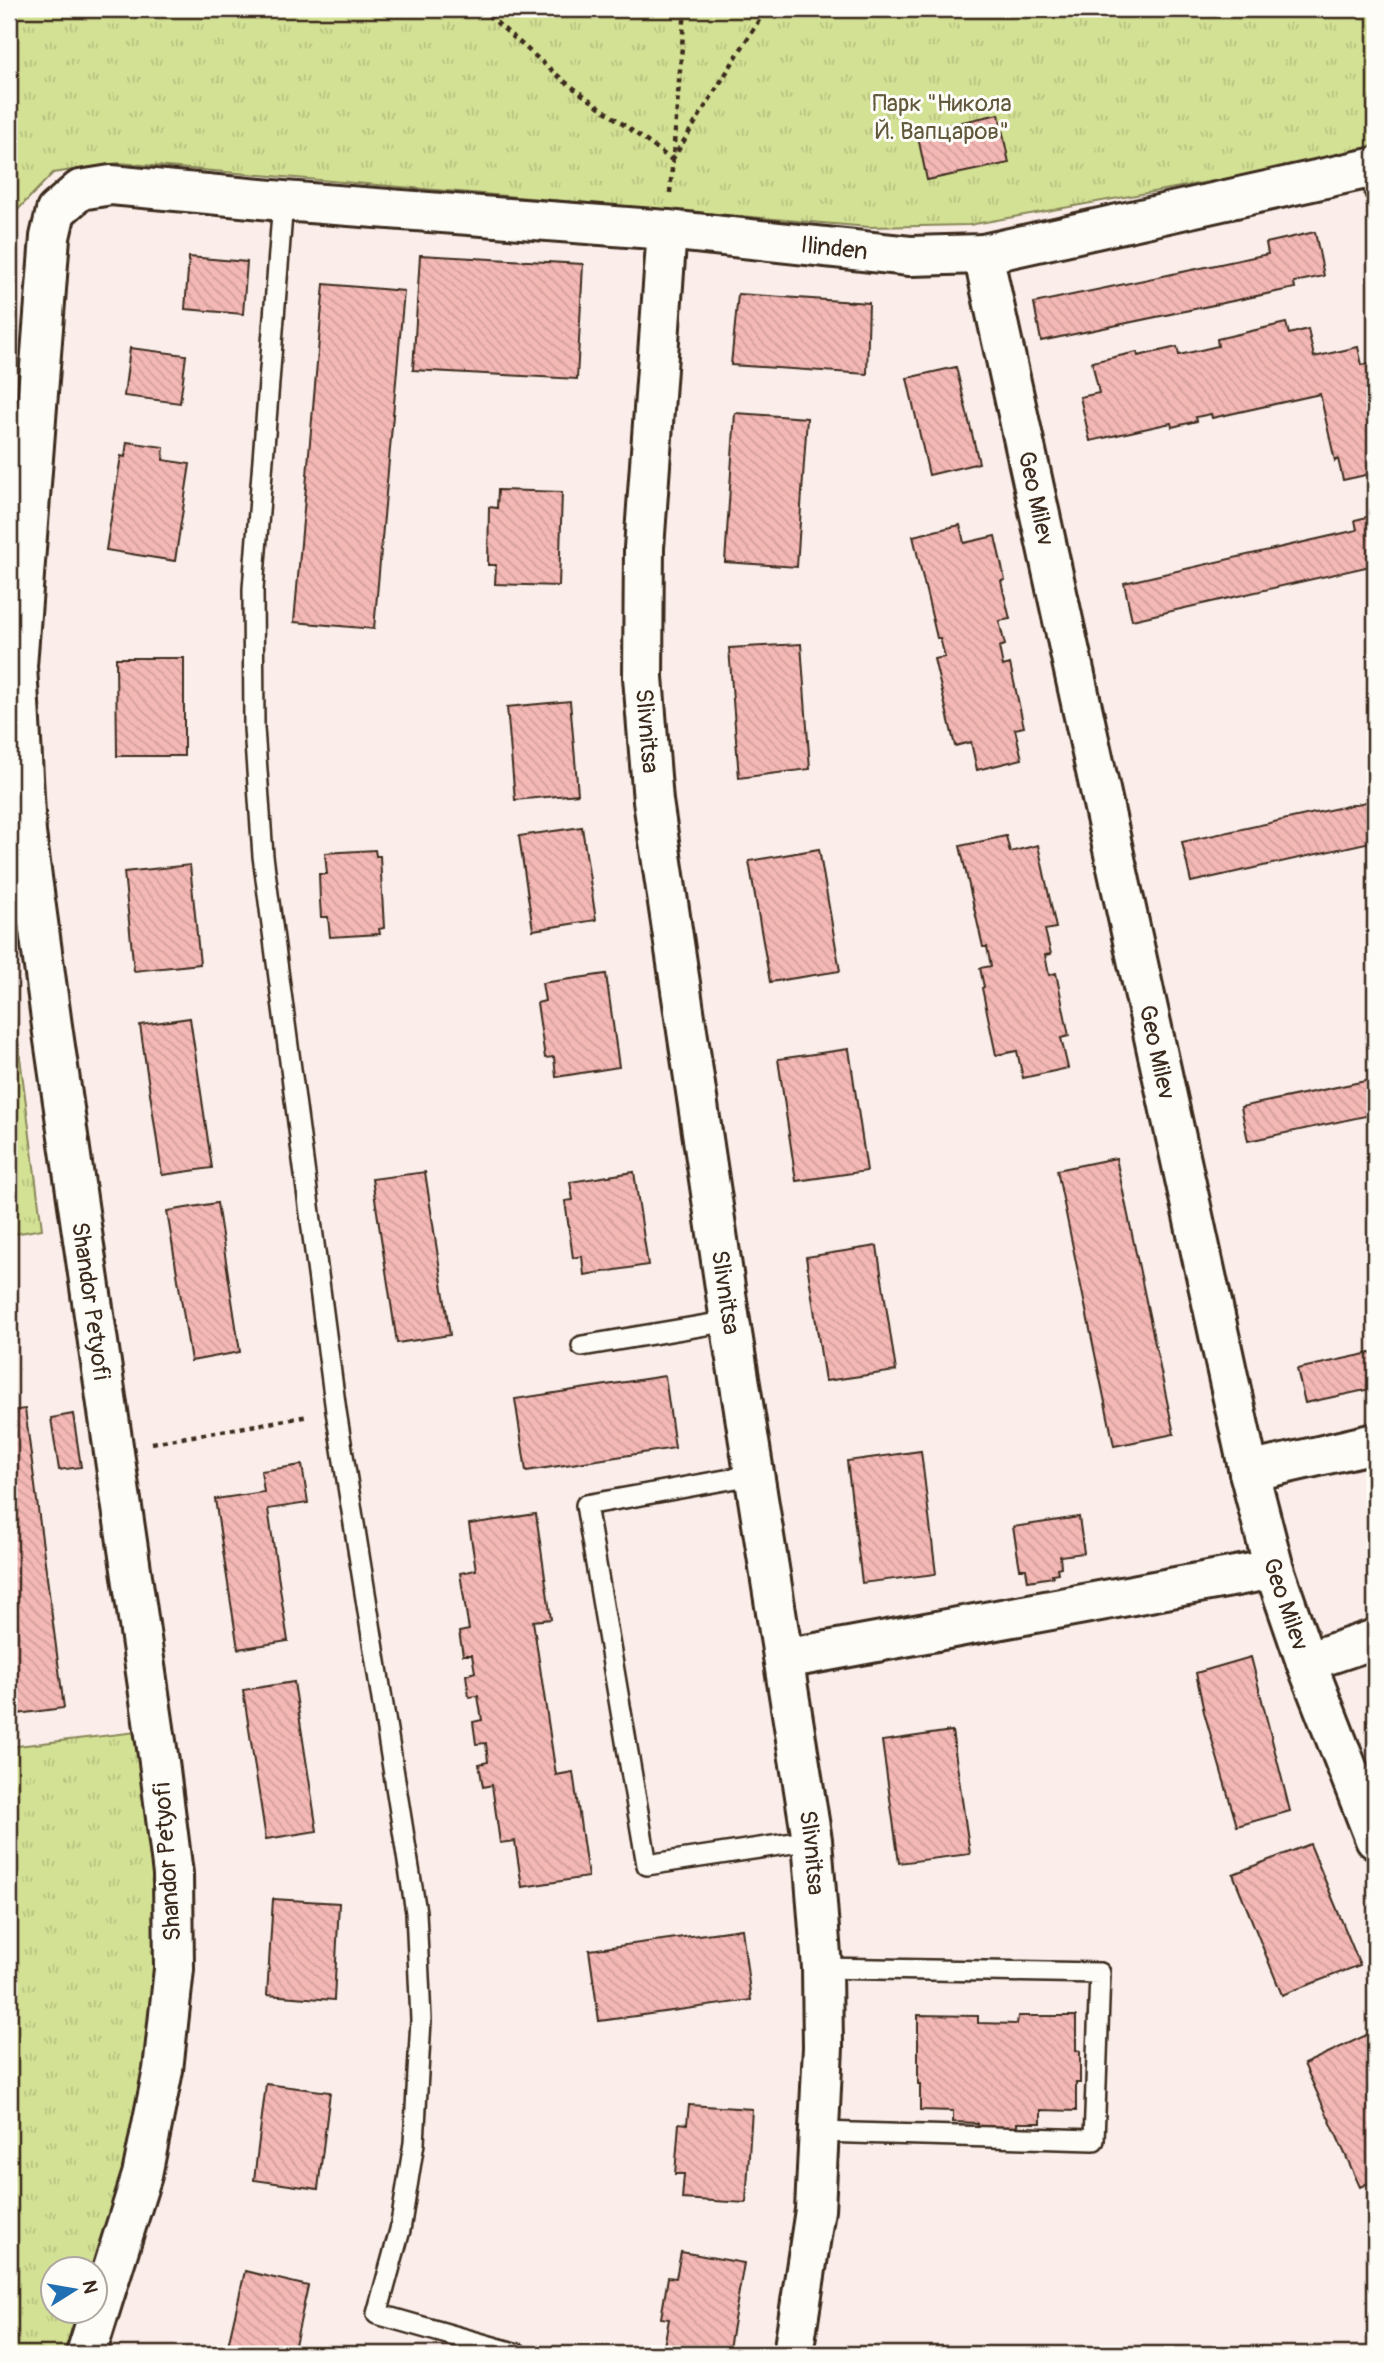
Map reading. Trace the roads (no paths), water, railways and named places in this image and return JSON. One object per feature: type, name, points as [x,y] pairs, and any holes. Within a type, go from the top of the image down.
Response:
[{"type":"street","name":"Ilinden","points":[[283,201],[667,230],[910,256],[983,254],[1373,176]]},
{"type":"street","name":"Shandor Petyofi","points":[[86,2354],[142,2175],[163,2070],[174,1969],[173,1874],[26,833],[17,666],[50,236],[57,211],[80,190],[111,185],[283,201]]},
{"type":"street","name":"Slivnitsa","points":[[667,230],[644,548],[643,677],[653,801],[753,1475],[812,1840],[822,1968],[823,2047],[815,2210],[793,2354]]},
{"type":"street","name":"Geo Milev","points":[[983,254],[1249,1472],[1273,1569],[1375,1839]]},
{"type":"street","points":[[1249,1472],[1375,1443]]},
{"type":"street","points":[[784,1658],[1273,1569]]},
{"type":"street","points":[[1306,1662],[1375,1639]]},
{"type":"lane","points":[[283,201],[253,589],[254,728],[263,856],[336,1411],[416,1912],[421,2020],[414,2143],[400,2230],[377,2314],[518,2354]]},
{"type":"lane","points":[[582,1346],[730,1321]]},
{"type":"lane","points":[[753,1475],[586,1505],[647,1865],[812,1840]]},
{"type":"lane","points":[[819,2132],[1094,2140],[1100,1973],[822,1968]]},
{"type":"park label","name":"Парк \"Никола Й. Вапцаров\"","points":[[942,117]]}]
